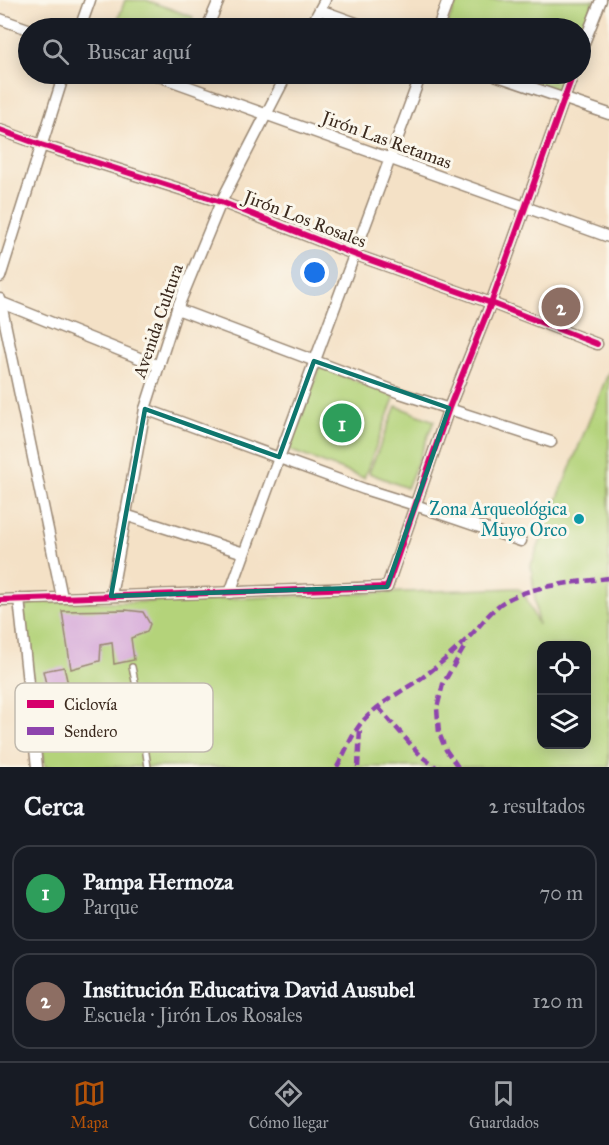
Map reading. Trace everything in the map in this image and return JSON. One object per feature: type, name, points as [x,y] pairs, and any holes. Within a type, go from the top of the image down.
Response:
[{"type":"street","points":[[84,18],[90,0]]},
{"type":"street","points":[[211,18],[219,0]]},
{"type":"street","points":[[442,18],[448,0]]},
{"type":"street","points":[[591,25],[601,0]]},
{"type":"street","points":[[322,5],[349,18]]},
{"type":"street","points":[[0,19],[18,25]]},
{"type":"street","points":[[0,277],[61,84]]},
{"type":"street","name":"Jirón Las Retamas","points":[[196,84],[266,114],[609,237]]},
{"type":"street","name":"Avenida Cultura","points":[[111,596],[145,409],[177,309],[221,202],[282,84]]},
{"type":"street","points":[[230,593],[417,84]]},
{"type":"street","points":[[520,84],[609,114]]},
{"type":"street","points":[[0,600],[387,587],[449,408],[491,303],[569,84]]},
{"type":"street","name":"Jirón Los Rosales","points":[[0,130],[221,202],[356,255],[597,344]]},
{"type":"street","points":[[0,301],[159,366]]},
{"type":"street","points":[[0,301],[62,597]]},
{"type":"street","points":[[177,309],[400,393],[551,442]]},
{"type":"street","points":[[145,409],[364,489],[521,541]]},
{"type":"street","points":[[125,515],[244,553]]},
{"type":"street","points":[[19,599],[28,683]]},
{"type":"street","points":[[36,752],[38,767]]},
{"type":"lane","points":[[132,667],[135,683]]},
{"type":"lane","points":[[146,752],[148,767]]},
{"type":"highlighted area","points":[[314,361],[449,408],[387,587],[111,596],[145,409],[279,457]]},
{"type":"green space","points":[[125,0],[146,0],[193,17],[193,18],[119,18]]},
{"type":"green space","points":[[457,0],[594,0],[588,18],[450,18]]},
{"type":"green space","points":[[534,84],[564,84],[561,93]]},
{"type":"green space","points":[[320,367],[395,396],[364,478],[289,450]]},
{"type":"green space","points":[[609,371],[609,767],[45,767],[43,752],[213,752],[213,683],[33,683],[23,611],[31,602],[134,602],[517,588],[524,593],[538,625],[531,565]]},
{"type":"green space","points":[[396,406],[434,421],[407,488],[369,473]]},
{"type":"building","points":[[62,611],[143,612],[150,624],[147,632],[131,638],[134,660],[114,664],[112,642],[101,644],[100,661],[71,669]]},
{"type":"building","points":[[64,667],[68,683],[46,683],[43,671]]},
{"type":"marked path","points":[[337,767],[354,733],[367,716],[440,663],[468,638],[501,603],[530,591],[609,578]]},
{"type":"marked path","points":[[458,767],[446,750],[439,733],[437,708],[443,684],[466,644]]},
{"type":"marked path","points":[[378,707],[422,757],[436,767]]},
{"type":"marked path","points":[[358,767],[360,728]]},
{"type":"cycle path","points":[[0,600],[387,587],[449,408],[491,303],[569,84]]},
{"type":"cycle path","points":[[0,130],[221,202],[356,255],[597,344]]},
{"type":"place","name":"Institución Educativa David Ausubel","points":[[561,307]]},
{"type":"place","name":"Pampa Hermoza","points":[[342,423]]},
{"type":"place","name":"Zona Arqueológica Muyo Orco","points":[[579,519]]}]
